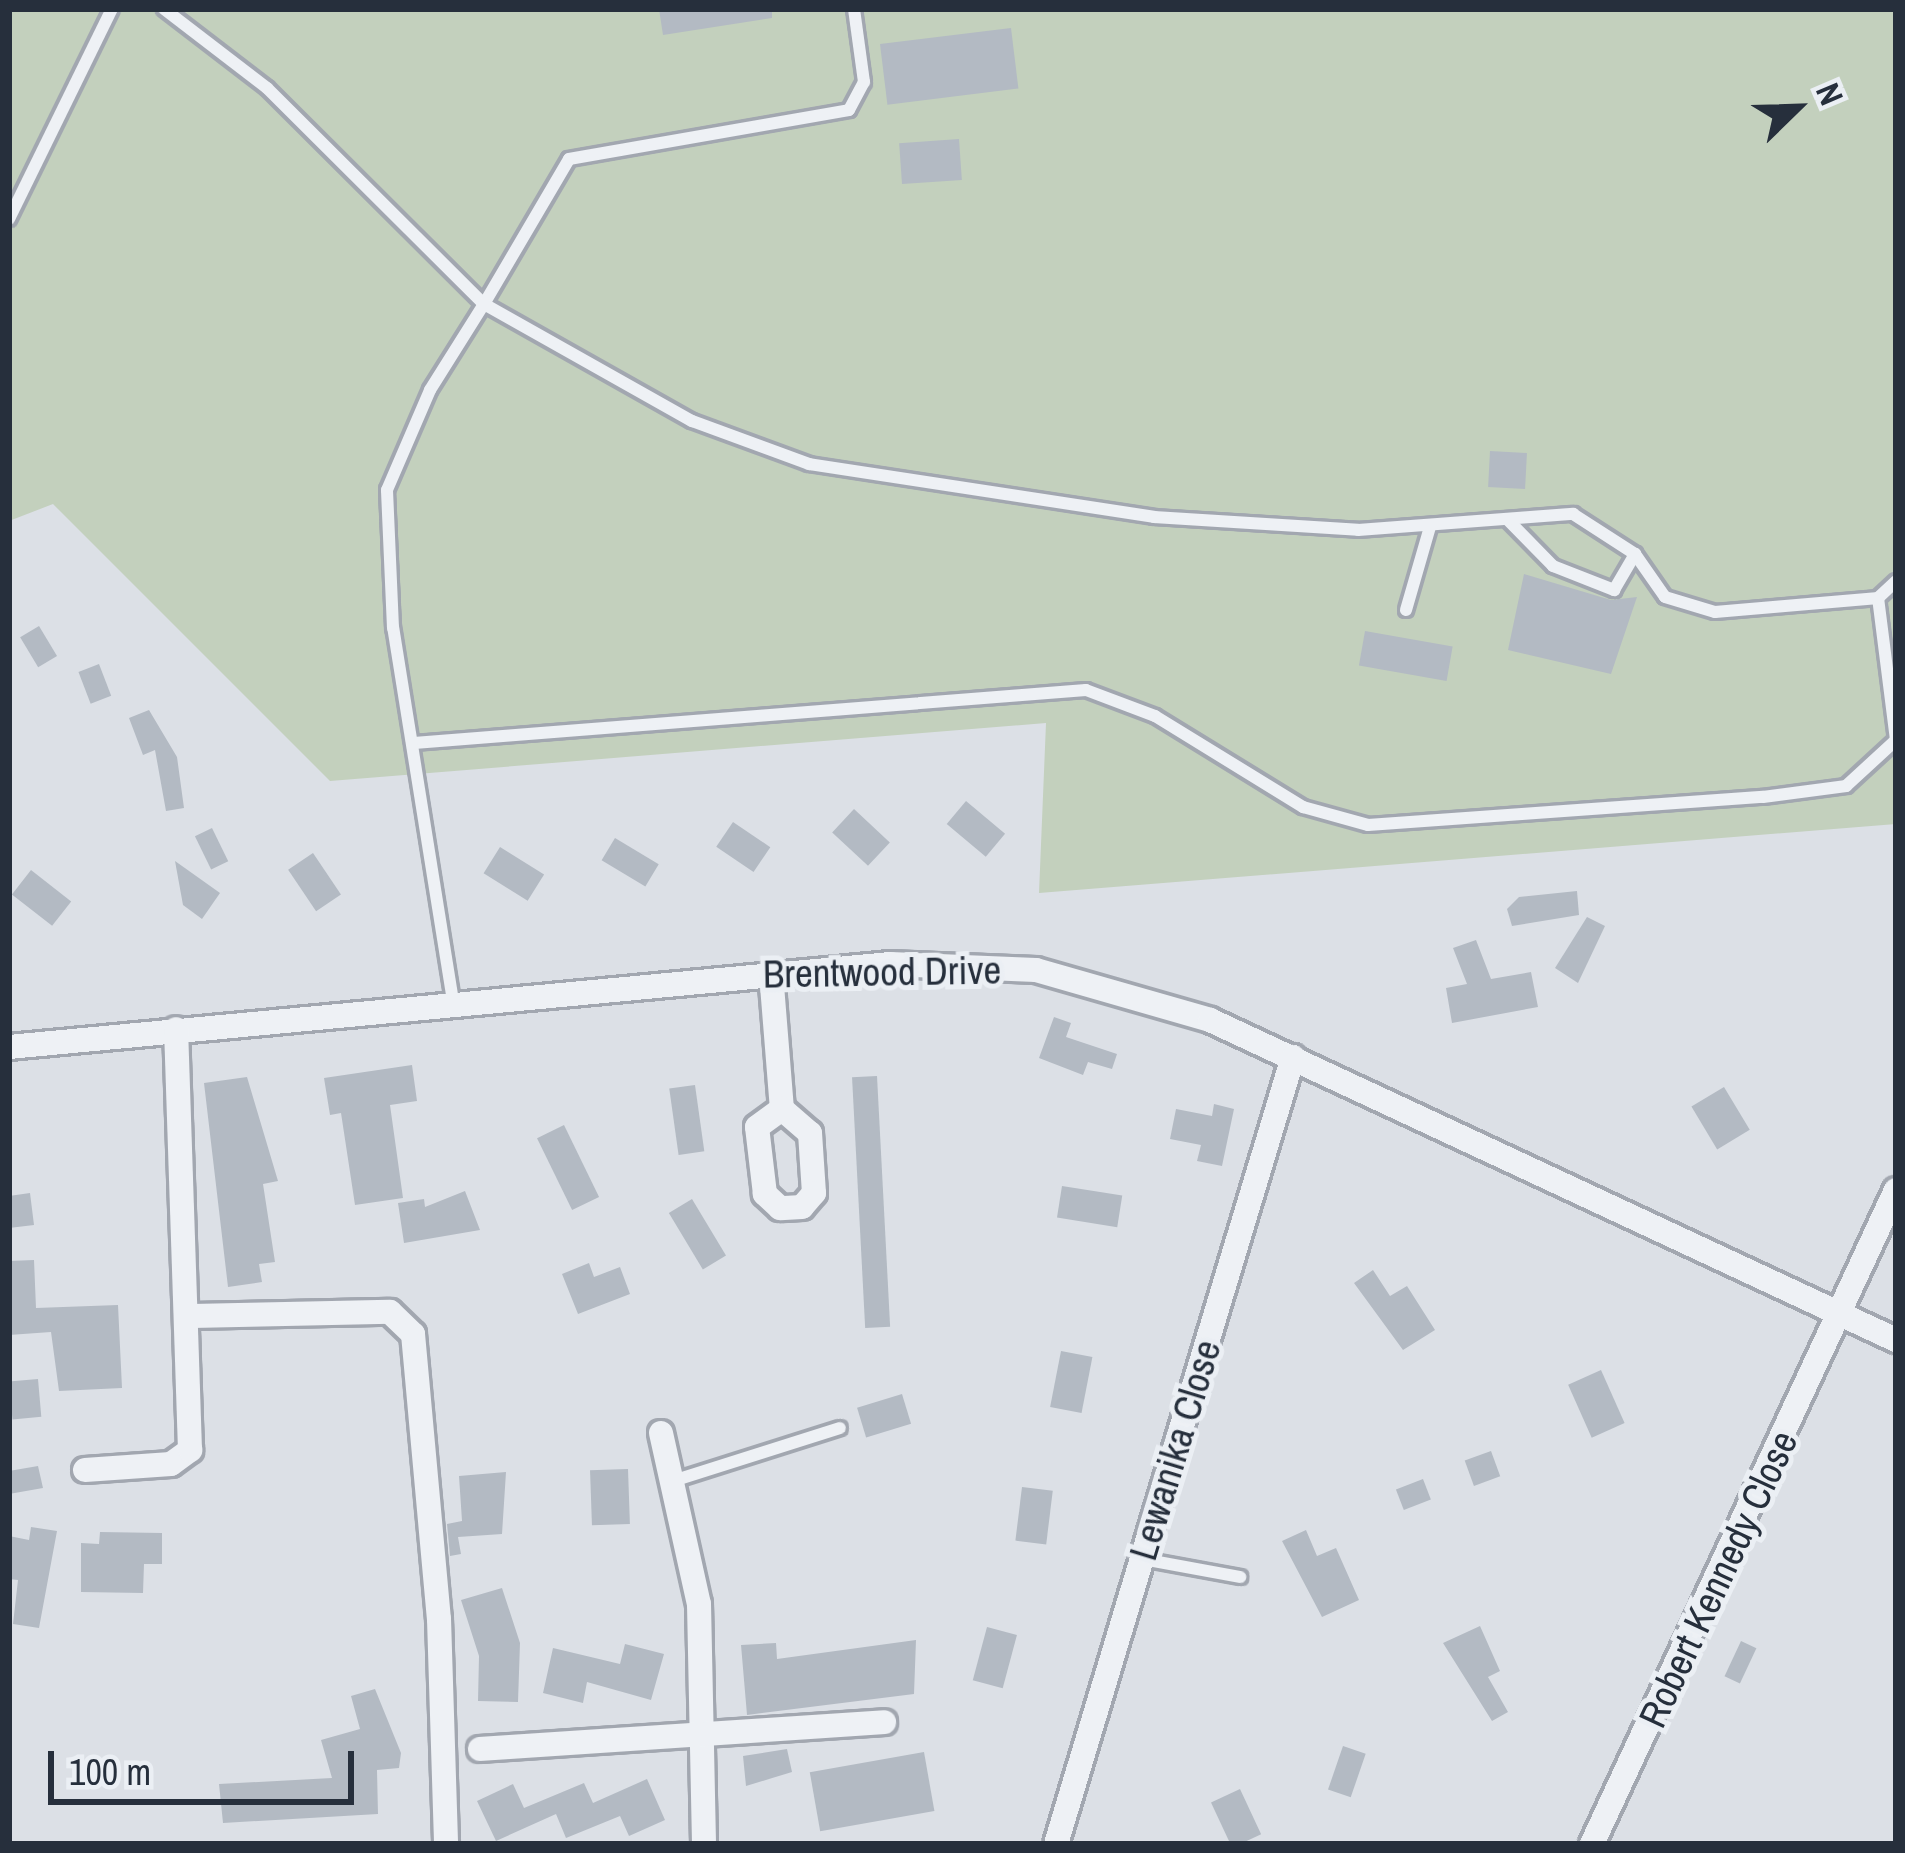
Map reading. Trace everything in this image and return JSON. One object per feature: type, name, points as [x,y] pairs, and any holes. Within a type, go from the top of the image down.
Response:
[{"type":"street","name":"Brentwood Drive","points":[[9,1047],[453,1001],[890,964],[1036,970],[1130,991],[1293,1057],[1896,1340]]},
{"type":"street","points":[[771,973],[782,1109]]},
{"type":"street","points":[[85,1470],[171,1464],[190,1450],[191,1316],[176,1029]]},
{"type":"street","name":"Lewanika Close","points":[[1056,1844],[1293,1057]]},
{"type":"street","name":"Robert Kennedy Close","points":[[1592,1844],[1844,1315],[1896,1190]]},
{"type":"street","points":[[191,1316],[390,1312],[413,1334],[439,1619],[446,1844]]},
{"type":"street","points":[[662,1433],[699,1604],[704,1844]]},
{"type":"street","points":[[480,1749],[884,1722]]},
{"type":"lane","points":[[9,219],[112,9]]},
{"type":"lane","points":[[164,9],[267,88],[484,304],[692,421],[808,464],[1154,517],[1430,527],[1573,514],[1635,554],[1665,597],[1714,612],[1878,598],[1896,580]]},
{"type":"lane","points":[[453,1001],[393,628],[387,490],[430,390],[568,159],[849,110],[864,82],[854,9]]},
{"type":"lane","points":[[1508,519],[1553,566],[1613,590],[1635,554]]},
{"type":"lane","points":[[1406,610],[1430,527]]},
{"type":"lane","points":[[414,743],[1086,690],[1155,716],[1303,807],[1368,825],[1763,797],[1846,786],[1896,740],[1878,598]]},
{"type":"lane","points":[[673,1480],[840,1428]]},
{"type":"lane","points":[[1142,1559],[1240,1576]]},
{"type":"green space","points":[[9,9],[1896,9],[1896,824],[1039,893],[1046,723],[330,781],[53,504],[9,521]]},
{"type":"building","points":[[659,9],[772,9],[772,18],[663,35]]},
{"type":"building","points":[[1011,28],[1018,89],[887,105],[880,44]]},
{"type":"building","points":[[959,139],[962,180],[902,184],[899,143]]},
{"type":"building","points":[[1490,451],[1527,453],[1525,489],[1488,487]]},
{"type":"building","points":[[1524,574],[1611,600],[1637,597],[1611,674],[1508,650]]},
{"type":"building","points":[[39,626],[57,656],[38,667],[20,637]]},
{"type":"building","points":[[1365,631],[1453,646],[1447,681],[1359,665]]},
{"type":"building","points":[[99,664],[111,696],[91,704],[78,672]]},
{"type":"building","points":[[149,710],[177,757],[184,808],[166,811],[155,750],[143,755],[129,718]]},
{"type":"building","points":[[966,801],[1005,834],[986,857],[947,824]]},
{"type":"building","points":[[854,809],[890,842],[868,866],[832,832]]},
{"type":"building","points":[[733,822],[770,847],[754,872],[716,847]]},
{"type":"building","points":[[212,828],[228,861],[211,870],[195,836]]},
{"type":"building","points":[[615,838],[659,864],[645,887],[602,860]]},
{"type":"building","points":[[500,847],[544,875],[528,901],[484,873]]},
{"type":"building","points":[[313,853],[341,894],[316,911],[288,870]]},
{"type":"building","points":[[175,861],[220,893],[202,919],[183,905]]},
{"type":"building","points":[[31,870],[71,901],[52,926],[12,894]]},
{"type":"building","points":[[1577,891],[1579,915],[1512,926],[1507,909],[1519,897]]},
{"type":"building","points":[[1587,917],[1605,926],[1578,983],[1555,968]]},
{"type":"building","points":[[1476,940],[1491,979],[1531,972],[1538,1007],[1452,1023],[1446,988],[1467,984],[1453,948]]},
{"type":"building","points":[[1054,1017],[1071,1023],[1066,1037],[1117,1054],[1112,1069],[1088,1062],[1083,1075],[1039,1058]]},
{"type":"building","points":[[412,1065],[417,1101],[390,1105],[403,1198],[355,1205],[341,1113],[330,1115],[324,1078]]},
{"type":"building","points":[[877,1076],[890,1327],[865,1328],[852,1077]]},
{"type":"building","points":[[247,1077],[278,1181],[263,1184],[275,1262],[259,1264],[262,1282],[228,1287],[204,1083]]},
{"type":"building","points":[[695,1085],[704,1151],[679,1155],[669,1089]]},
{"type":"building","points":[[1724,1087],[1750,1130],[1717,1149],[1691,1107]]},
{"type":"building","points":[[1214,1104],[1234,1109],[1222,1166],[1197,1161],[1201,1145],[1170,1139],[1176,1109],[1212,1116]]},
{"type":"building","points":[[564,1125],[599,1197],[572,1210],[537,1138]]},
{"type":"building","points":[[1062,1186],[1122,1196],[1117,1227],[1057,1218]]},
{"type":"building","points":[[465,1191],[480,1230],[404,1243],[398,1203],[424,1199],[425,1207]]},
{"type":"building","points":[[30,1193],[34,1225],[9,1228],[9,1196]]},
{"type":"building","points":[[692,1199],[726,1256],[703,1269],[669,1213]]},
{"type":"building","points":[[34,1260],[36,1308],[118,1305],[122,1388],[59,1391],[51,1332],[9,1335],[9,1261]]},
{"type":"building","points":[[589,1263],[594,1277],[620,1267],[630,1294],[578,1314],[562,1274]]},
{"type":"building","points":[[1373,1270],[1390,1296],[1407,1286],[1435,1330],[1403,1350],[1354,1283]]},
{"type":"building","points":[[1061,1351],[1092,1357],[1082,1413],[1050,1407]]},
{"type":"building","points":[[1601,1370],[1625,1423],[1592,1438],[1568,1385]]},
{"type":"building","points":[[38,1379],[41,1417],[12,1419],[9,1382]]},
{"type":"building","points":[[902,1394],[911,1424],[866,1437],[857,1408]]},
{"type":"building","points":[[1491,1451],[1500,1476],[1474,1486],[1465,1461]]},
{"type":"building","points":[[38,1466],[43,1488],[9,1494],[9,1471]]},
{"type":"building","points":[[628,1469],[630,1524],[592,1525],[590,1470]]},
{"type":"building","points":[[506,1472],[502,1534],[458,1537],[461,1554],[450,1556],[447,1524],[462,1521],[459,1476]]},
{"type":"building","points":[[1423,1479],[1431,1500],[1404,1510],[1396,1489]]},
{"type":"building","points":[[1022,1487],[1053,1491],[1046,1544],[1015,1541]]},
{"type":"building","points":[[31,1527],[57,1531],[39,1628],[13,1624],[18,1580],[9,1579],[9,1536],[29,1540]]},
{"type":"building","points":[[1306,1530],[1317,1556],[1336,1548],[1359,1600],[1322,1617],[1282,1541]]},
{"type":"building","points":[[100,1532],[162,1533],[162,1564],[144,1564],[143,1593],[81,1592],[81,1543],[99,1544]]},
{"type":"building","points":[[502,1588],[520,1643],[518,1702],[478,1701],[479,1656],[461,1600]]},
{"type":"building","points":[[1480,1626],[1500,1671],[1488,1677],[1508,1712],[1492,1721],[1443,1643]]},
{"type":"building","points":[[987,1627],[1017,1635],[1003,1688],[973,1680]]},
{"type":"building","points":[[916,1640],[914,1694],[747,1715],[741,1645],[776,1643],[777,1659]]},
{"type":"building","points":[[1741,1641],[1756,1648],[1740,1684],[1725,1676]]},
{"type":"building","points":[[625,1644],[664,1654],[651,1700],[587,1682],[583,1703],[543,1693],[553,1648],[620,1664]]},
{"type":"building","points":[[375,1689],[401,1753],[399,1768],[377,1770],[378,1814],[223,1823],[219,1784],[332,1778],[321,1740],[360,1729],[351,1696]]},
{"type":"building","points":[[1343,1746],[1366,1754],[1351,1797],[1328,1789]]},
{"type":"building","points":[[787,1749],[792,1772],[746,1786],[743,1756]]},
{"type":"building","points":[[924,1752],[934,1811],[820,1831],[810,1772]]},
{"type":"building","points":[[647,1779],[665,1820],[629,1836],[620,1816],[566,1838],[556,1814],[496,1841],[477,1801],[513,1784],[524,1808],[584,1783],[593,1803]]},
{"type":"building","points":[[1240,1789],[1261,1834],[1230,1844],[1211,1803]]}]
